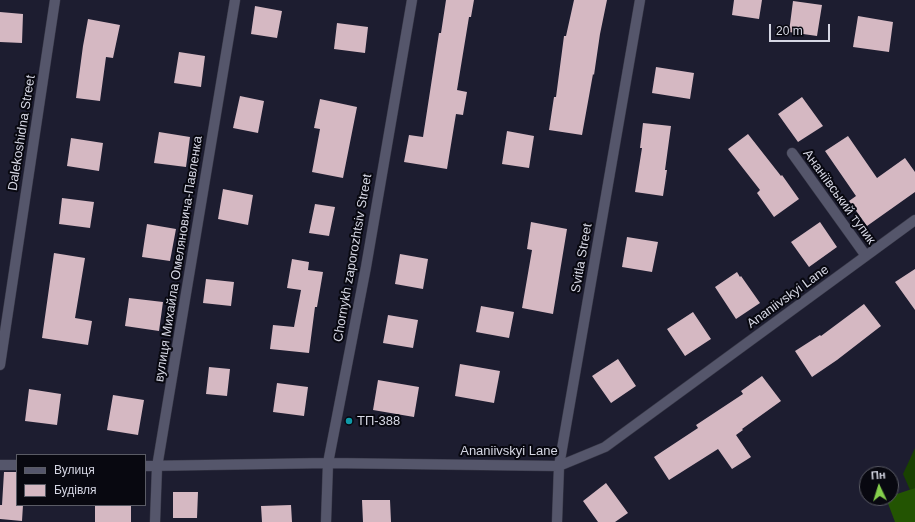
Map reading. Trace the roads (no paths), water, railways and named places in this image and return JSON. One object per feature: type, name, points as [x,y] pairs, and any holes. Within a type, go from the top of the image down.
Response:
[{"type":"street","name":"Dalekoshidna Street","points":[[0,364],[56,0]]},
{"type":"street","name":"вулиця Михайла Омеляновича-Павленка","points":[[155,522],[158,466],[235,0]]},
{"type":"street","name":"Chornykh zaporozhtsiv Street","points":[[326,522],[328,463],[366,267],[412,0]]},
{"type":"street","name":"Svitla Street","points":[[557,522],[559,466],[640,0]]},
{"type":"street","name":"Ананіївський тупик","points":[[792,153],[866,256]]},
{"type":"street","name":"Ananiivskyi Lane","points":[[146,466],[328,463],[559,466],[605,447],[915,220]]},
{"type":"street","points":[[0,465],[16,465]]},
{"type":"place","name":"ТП-388","points":[[349,421]]}]
